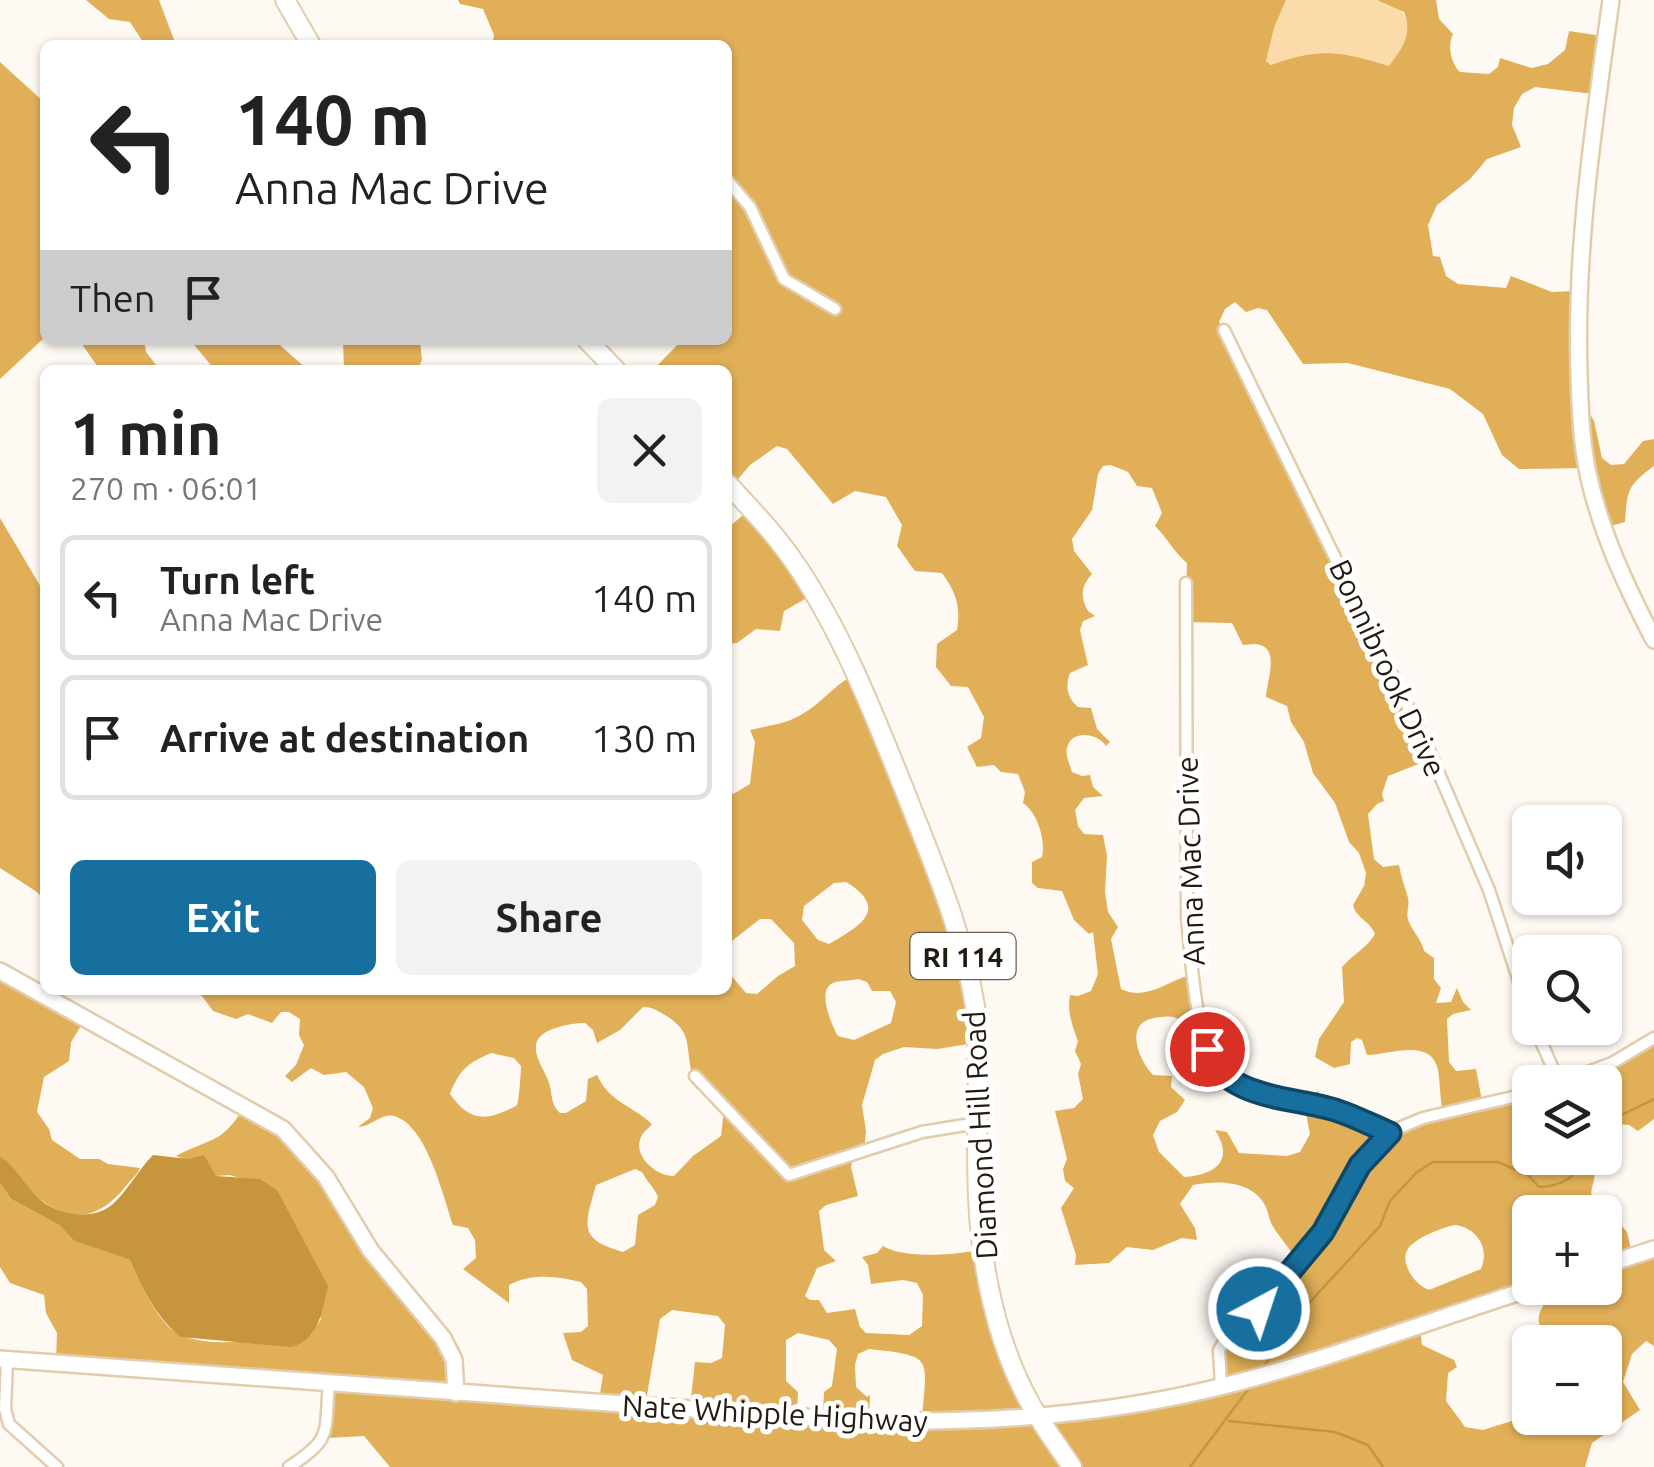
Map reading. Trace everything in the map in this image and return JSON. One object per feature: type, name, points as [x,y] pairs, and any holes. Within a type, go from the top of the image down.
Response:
[{"type":"main road","points":[[284,0],[308,40]]},
{"type":"main road","points":[[1611,0],[1579,256],[1581,412],[1586,462],[1599,516],[1624,580],[1654,640]]},
{"type":"main road","points":[[592,345],[611,365]]},
{"type":"main road","name":"Diamond Hill Road","points":[[732,488],[773,534],[816,596],[870,705],[942,886],[970,980],[977,1032],[978,1197],[990,1290],[1017,1376],[1038,1417],[1072,1467]]},
{"type":"main road","points":[[0,971],[40,993]]},
{"type":"main road","points":[[43,995],[283,1129],[326,1176],[378,1260],[444,1338],[454,1360],[456,1392]]},
{"type":"main road","points":[[1622,1260],[1654,1250]]},
{"type":"main road","name":"Nate Whipple Highway","points":[[4,1360],[860,1421],[952,1422],[1038,1417],[1150,1402],[1221,1386],[1512,1295]]},
{"type":"street","points":[[732,186],[750,207],[784,279],[836,309]]},
{"type":"street","name":"Bonnibrook Drive","points":[[1224,330],[1428,748],[1496,910],[1512,959]]},
{"type":"street","name":"Anna Mac Drive","points":[[1186,583],[1187,915],[1207,1049],[1216,1067],[1237,1084],[1337,1111],[1390,1133]]},
{"type":"street","points":[[1607,1065],[1654,1038]]},
{"type":"street","points":[[694,1076],[789,1175],[922,1132],[978,1123]]},
{"type":"street","points":[[1221,1386],[1218,1351],[1228,1335],[1255,1314],[1312,1247],[1360,1165],[1390,1133],[1423,1118],[1512,1096]]},
{"type":"street","points":[[4,1360],[9,1424],[58,1467]]},
{"type":"street","points":[[290,1467],[326,1436],[329,1384]]},
{"type":"shaded area","points":[[86,0],[159,0],[174,40],[142,40],[130,22],[109,19]]},
{"type":"shaded area","points":[[458,0],[1286,0],[1266,61],[1271,65],[1304,55],[1330,53],[1389,66],[1405,40],[1406,20],[1404,12],[1377,0],[1436,0],[1439,19],[1453,34],[1450,49],[1457,68],[1460,72],[1489,74],[1498,67],[1500,58],[1532,68],[1548,64],[1565,50],[1569,31],[1602,36],[1594,94],[1535,87],[1522,94],[1514,108],[1512,125],[1521,147],[1487,159],[1470,179],[1437,205],[1428,225],[1433,256],[1440,257],[1446,276],[1458,284],[1506,288],[1511,276],[1552,292],[1575,291],[1582,401],[1594,421],[1602,458],[1611,465],[1624,464],[1643,441],[1654,439],[1654,466],[1630,489],[1625,522],[1603,528],[1586,468],[1519,469],[1502,455],[1483,414],[1450,389],[1348,363],[1303,364],[1267,310],[1246,312],[1235,302],[1225,309],[1219,322],[1260,398],[1431,759],[1388,776],[1382,794],[1384,801],[1368,814],[1374,859],[1383,867],[1399,865],[1408,898],[1409,922],[1424,951],[1434,958],[1434,979],[1441,988],[1436,1003],[1451,1002],[1457,988],[1471,1010],[1447,1019],[1449,1062],[1456,1071],[1476,1069],[1482,1101],[1512,1095],[1512,1175],[1594,1175],[1592,1195],[1512,1195],[1512,1293],[1419,1323],[1422,1345],[1454,1360],[1457,1367],[1448,1373],[1446,1401],[1465,1427],[1483,1430],[1512,1421],[1512,1435],[1604,1435],[1592,1443],[1585,1467],[390,1467],[364,1436],[327,1438],[325,1381],[56,1360],[57,1333],[46,1313],[44,1295],[10,1283],[0,1267],[0,1183],[11,1199],[59,1225],[74,1241],[130,1260],[156,1311],[177,1333],[224,1342],[311,1335],[321,1319],[291,1221],[277,1190],[230,1175],[216,1176],[209,1168],[176,1156],[222,1134],[245,1106],[297,1138],[356,1228],[443,1335],[454,1387],[599,1400],[603,1375],[572,1360],[563,1333],[581,1332],[588,1326],[587,1289],[581,1282],[553,1277],[526,1279],[509,1285],[509,1303],[463,1269],[476,1258],[475,1240],[468,1228],[453,1225],[425,1147],[406,1122],[389,1116],[358,1127],[370,1118],[373,1108],[364,1087],[346,1072],[324,1075],[311,1068],[292,1082],[285,1076],[296,1065],[304,1045],[299,1035],[300,1019],[289,1012],[281,1012],[272,1023],[248,1014],[236,1019],[213,1011],[201,995],[732,995],[732,977],[746,993],[757,994],[795,966],[794,943],[771,919],[760,919],[732,941],[732,795],[750,784],[755,742],[750,730],[799,716],[852,676],[943,887],[975,1043],[937,1049],[904,1047],[875,1060],[862,1105],[864,1150],[855,1153],[851,1167],[858,1196],[826,1205],[819,1211],[824,1250],[836,1261],[817,1268],[805,1296],[819,1300],[827,1313],[855,1309],[866,1333],[909,1335],[922,1326],[923,1295],[917,1283],[903,1280],[871,1284],[868,1265],[862,1257],[877,1253],[883,1246],[916,1254],[979,1250],[1037,1415],[1220,1385],[1220,1350],[1298,1264],[1253,1191],[1234,1184],[1213,1183],[1193,1185],[1180,1204],[1195,1228],[1197,1240],[1182,1238],[1153,1250],[1127,1247],[1109,1263],[1075,1265],[1076,1255],[1061,1208],[1074,1188],[1065,1181],[1063,1169],[1067,1159],[1055,1111],[1074,1108],[1083,1099],[1078,1074],[1081,1064],[1075,1051],[1078,1041],[1069,1001],[1070,995],[1091,991],[1098,974],[1093,932],[1089,934],[1074,920],[1062,891],[1038,888],[1032,883],[1032,862],[1042,857],[1043,843],[1036,820],[1023,803],[1025,792],[1018,774],[1001,772],[994,765],[977,767],[967,747],[981,738],[984,717],[968,687],[951,686],[936,667],[937,644],[957,630],[954,593],[942,573],[915,571],[897,546],[902,525],[886,497],[855,491],[833,504],[787,449],[777,446],[750,465],[733,485],[732,365],[658,365],[677,345],[732,345],[732,40],[493,40],[483,9],[460,4]],"holes":[[[1103,466],[1128,472],[1137,486],[1152,488],[1162,513],[1155,526],[1187,563],[1186,622],[1232,623],[1243,645],[1266,648],[1271,660],[1266,697],[1287,706],[1313,773],[1335,803],[1349,842],[1359,853],[1366,873],[1364,886],[1353,905],[1375,934],[1342,967],[1344,1002],[1319,1039],[1315,1057],[1334,1068],[1350,1064],[1351,1042],[1357,1038],[1362,1040],[1367,1055],[1408,1050],[1427,1054],[1438,1070],[1442,1109],[1387,1129],[1318,1101],[1319,1091],[1303,1098],[1310,1134],[1300,1152],[1287,1156],[1239,1153],[1227,1132],[1215,1130],[1223,1150],[1219,1164],[1205,1173],[1184,1177],[1159,1152],[1153,1135],[1160,1121],[1177,1112],[1185,1100],[1171,1087],[1172,1076],[1153,1075],[1148,1068],[1137,1042],[1139,1027],[1145,1021],[1166,1017],[1178,1019],[1184,1029],[1203,1024],[1190,975],[1147,992],[1121,989],[1111,939],[1118,927],[1108,912],[1105,892],[1107,856],[1103,835],[1084,834],[1075,810],[1084,798],[1103,796],[1093,787],[1090,775],[1072,772],[1067,757],[1069,742],[1079,736],[1097,738],[1106,746],[1110,742],[1097,729],[1091,708],[1078,707],[1067,687],[1070,673],[1088,665],[1080,630],[1083,621],[1095,616],[1088,611],[1083,596],[1092,574],[1074,551],[1072,539],[1092,510]],[[846,882],[867,901],[865,917],[829,944],[818,940],[802,920],[804,906],[834,883]],[[858,979],[867,982],[872,991],[890,991],[896,1002],[891,1023],[854,1040],[838,1036],[827,1008],[828,987]],[[643,1007],[654,1009],[679,1026],[686,1038],[691,1070],[725,1100],[721,1136],[674,1176],[654,1169],[640,1151],[641,1137],[652,1124],[614,1097],[597,1075],[588,1079],[586,1101],[560,1113],[537,1055],[538,1039],[556,1028],[585,1023],[593,1030],[597,1043],[620,1030]],[[491,1053],[514,1058],[521,1066],[517,1105],[494,1115],[479,1116],[467,1111],[450,1094],[461,1073],[476,1060]],[[635,1169],[642,1172],[658,1197],[655,1205],[638,1215],[635,1245],[623,1252],[591,1236],[589,1211],[596,1185]],[[1463,1227],[1480,1240],[1484,1254],[1481,1269],[1429,1290],[1418,1283],[1406,1264],[1411,1245],[1444,1228]],[[672,1310],[718,1316],[725,1325],[722,1358],[711,1363],[695,1362],[690,1407],[646,1401],[660,1319]],[[798,1333],[829,1340],[837,1349],[832,1386],[824,1392],[823,1415],[797,1413],[798,1392],[786,1381],[786,1340]],[[869,1349],[906,1354],[922,1364],[922,1420],[869,1420],[870,1395],[867,1397],[856,1387],[858,1354]]]},
{"type":"shaded area","points":[[1286,0],[1377,0],[1401,11],[1408,26],[1407,35],[1390,66],[1331,53],[1304,55],[1272,65],[1266,61]]},
{"type":"shaded area","points":[[0,62],[40,98],[40,342],[0,379]]},
{"type":"shaded area","points":[[82,345],[145,345],[156,365],[96,365]]},
{"type":"shaded area","points":[[194,345],[280,345],[302,365],[211,365]]},
{"type":"shaded area","points":[[343,345],[420,345],[420,365],[344,365]]},
{"type":"shaded area","points":[[751,508],[812,595],[784,611],[780,631],[756,629],[732,644],[732,525]]},
{"type":"shaded area","points":[[0,518],[40,586],[40,895],[0,868]]},
{"type":"shaded area","points":[[0,970],[86,1018],[71,1042],[69,1061],[44,1077],[37,1112],[52,1140],[80,1159],[140,1168],[108,1204],[78,1215],[56,1209],[38,1197],[0,1156]]},
{"type":"shaded area","points":[[1654,1037],[1654,1119],[1638,1131],[1622,1124],[1622,1065],[1600,1065]]},
{"type":"shaded area","points":[[153,1155],[188,1159],[204,1155],[216,1176],[260,1179],[277,1190],[328,1286],[318,1324],[308,1338],[291,1347],[181,1337],[157,1312],[130,1260],[74,1241],[59,1225],[11,1199],[0,1183],[0,1156],[42,1201],[68,1213],[88,1214],[114,1203]]},
{"type":"shaded area","points":[[1622,1226],[1632,1253],[1654,1246],[1654,1346],[1646,1341],[1632,1354],[1623,1382],[1640,1410],[1622,1422],[1622,1325],[1541,1325],[1539,1318],[1543,1305],[1622,1305]]},
{"type":"waterway","points":[[1622,1115],[1654,1099]]},
{"type":"waterway","points":[[1262,1369],[1310,1302],[1380,1226],[1390,1201],[1416,1173],[1433,1162],[1498,1162],[1512,1168]]},
{"type":"waterway","points":[[1528,1175],[1539,1187],[1560,1183],[1573,1175]]},
{"type":"waterway","points":[[1190,1467],[1252,1384]]},
{"type":"waterway","points":[[1229,1421],[1335,1432],[1368,1445],[1383,1467]]},
{"type":"route","points":[[1207,1049],[1224,1077],[1250,1090],[1337,1111],[1390,1133],[1360,1165],[1312,1247],[1259,1309]]}]
